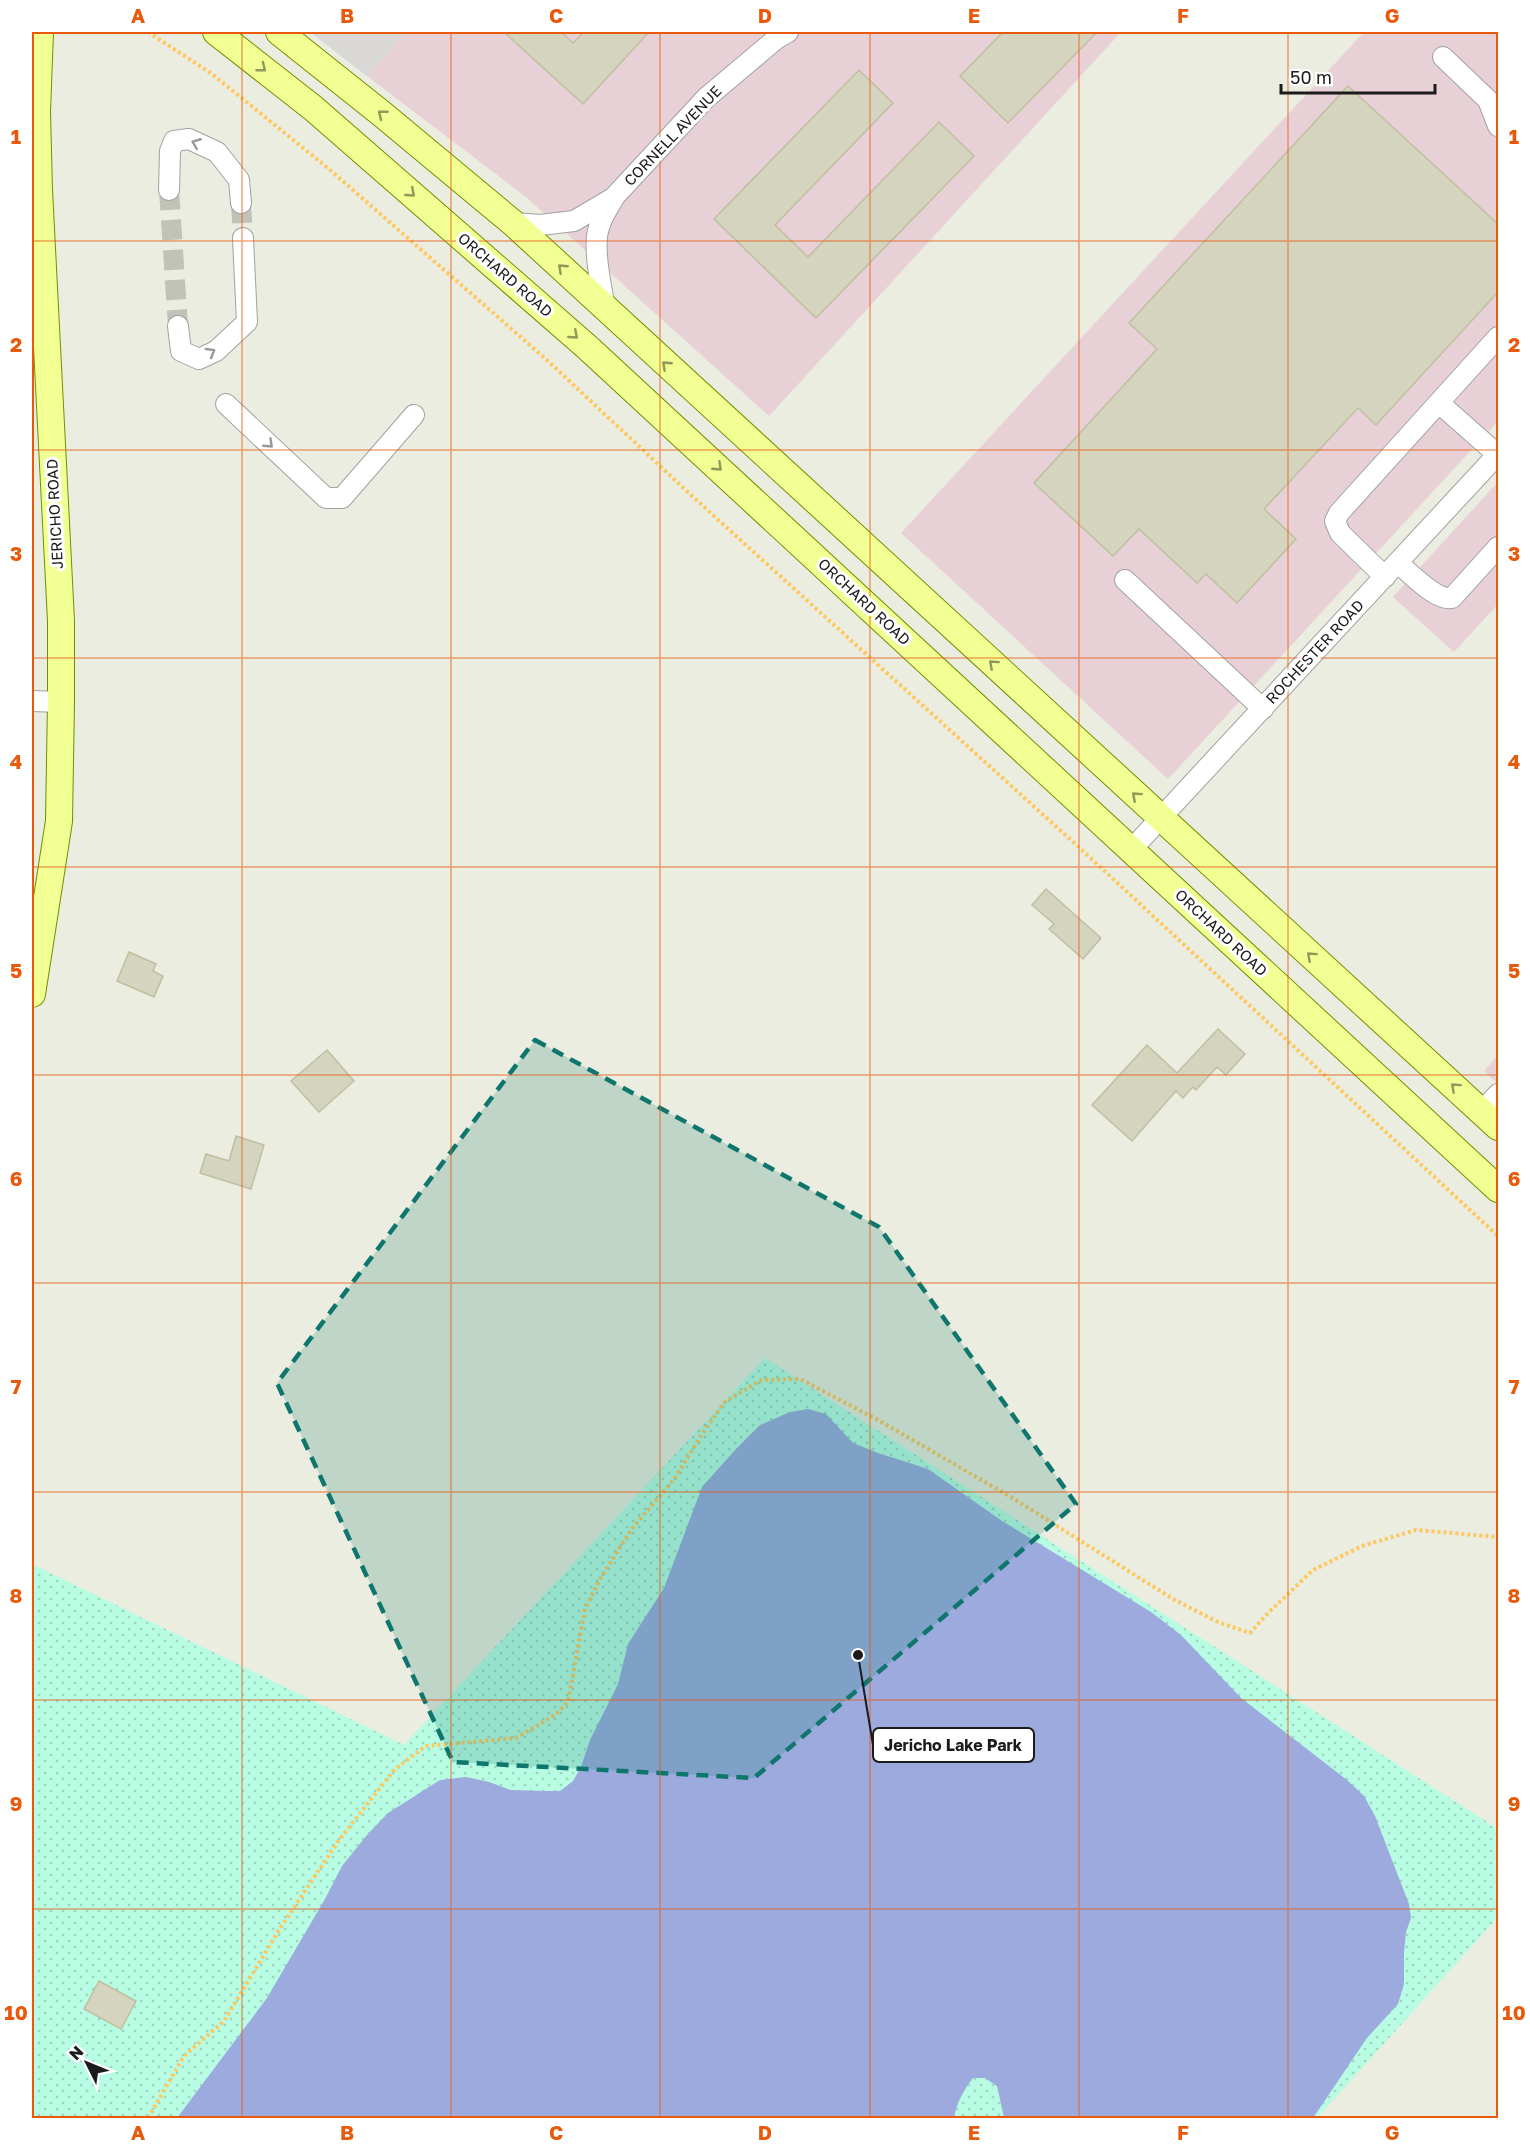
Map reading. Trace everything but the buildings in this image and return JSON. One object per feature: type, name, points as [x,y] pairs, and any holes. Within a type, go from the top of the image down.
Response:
[{"type":"main road","name":"JERICHO ROAD","points":[[32,994],[59,821],[62,702],[61,621],[39,190],[38,112],[41,32]]},
{"type":"main road","name":"ORCHARD ROAD","points":[[216,32],[313,108],[587,347],[1498,1189]]},
{"type":"main road","points":[[279,32],[513,223],[1161,818],[1493,1111]]},
{"type":"street","name":"CORNELL AVENUE","points":[[605,308],[599,274],[597,236],[604,215],[615,196],[706,98],[776,39],[788,32]]},
{"type":"street","points":[[1443,57],[1488,100],[1498,126]]},
{"type":"street","points":[[169,190],[170,151],[174,141],[189,139],[217,152],[239,180],[241,203]]},
{"type":"street","name":"CORNELL AVENUE","points":[[513,223],[540,225],[574,221],[615,196]]},
{"type":"street","points":[[178,326],[181,351],[199,359],[216,351],[247,322],[243,238]]},
{"type":"street","points":[[1498,337],[1339,513],[1335,521],[1340,533],[1391,570],[1446,599],[1452,598],[1498,547]]},
{"type":"street","points":[[1439,403],[1498,455]]},
{"type":"street","points":[[226,404],[326,498],[342,498],[414,415]]},
{"type":"street","name":"ROCHESTER ROAD","points":[[1131,850],[1498,455]]},
{"type":"street","points":[[1125,580],[1263,709]]},
{"type":"street","points":[[32,701],[62,702]]},
{"type":"path","points":[[148,32],[212,74],[329,169],[548,361],[692,496],[1083,851],[1498,1236]]},
{"type":"path","points":[[147,2118],[184,2056],[224,2021],[279,1930],[333,1849],[395,1769],[426,1746],[516,1738],[555,1714],[568,1702],[585,1609],[600,1579],[631,1530],[675,1478],[725,1402],[761,1380],[800,1379],[878,1420],[1011,1497],[1173,1599],[1218,1622],[1250,1633],[1313,1570],[1362,1546],[1416,1530],[1498,1537]]},
{"type":"highlighted area","points":[[535,1040],[879,1227],[1076,1504],[754,1778],[453,1762],[277,1383]]},
{"type":"shaded area","points":[[310,32],[406,32],[367,76]]},
{"type":"shaded area","points":[[406,32],[1121,32],[769,416],[526,197],[367,76]]},
{"type":"shaded area","points":[[1364,32],[1498,32],[1498,421],[1168,779],[901,533]]},
{"type":"shaded area","points":[[1498,482],[1498,604],[1454,652],[1393,597]]},
{"type":"shaded area","points":[[1498,1055],[1498,1084],[1484,1071]]},
{"type":"green space","points":[[765,1358],[1498,1829],[1498,1917],[1317,2118],[32,2118],[32,1564],[404,1745]]},
{"type":"water","points":[[808,1409],[826,1414],[853,1443],[928,1469],[1002,1521],[1151,1612],[1181,1635],[1241,1698],[1347,1780],[1364,1796],[1375,1816],[1409,1904],[1411,1918],[1406,1932],[1404,1984],[1398,2004],[1367,2038],[1313,2118],[1004,2118],[997,2086],[985,2078],[973,2078],[961,2097],[954,2118],[177,2118],[267,1998],[342,1866],[388,1813],[440,1780],[466,1777],[511,1790],[545,1791],[560,1791],[573,1781],[581,1767],[590,1740],[618,1684],[628,1644],[664,1588],[702,1487],[760,1425],[790,1412]]},
{"type":"tunnel","points":[[169,190],[178,326]]},
{"type":"tunnel","points":[[241,203],[243,238]]},
{"type":"place","name":"Jericho Lake Park","points":[[858,1655]]}]
